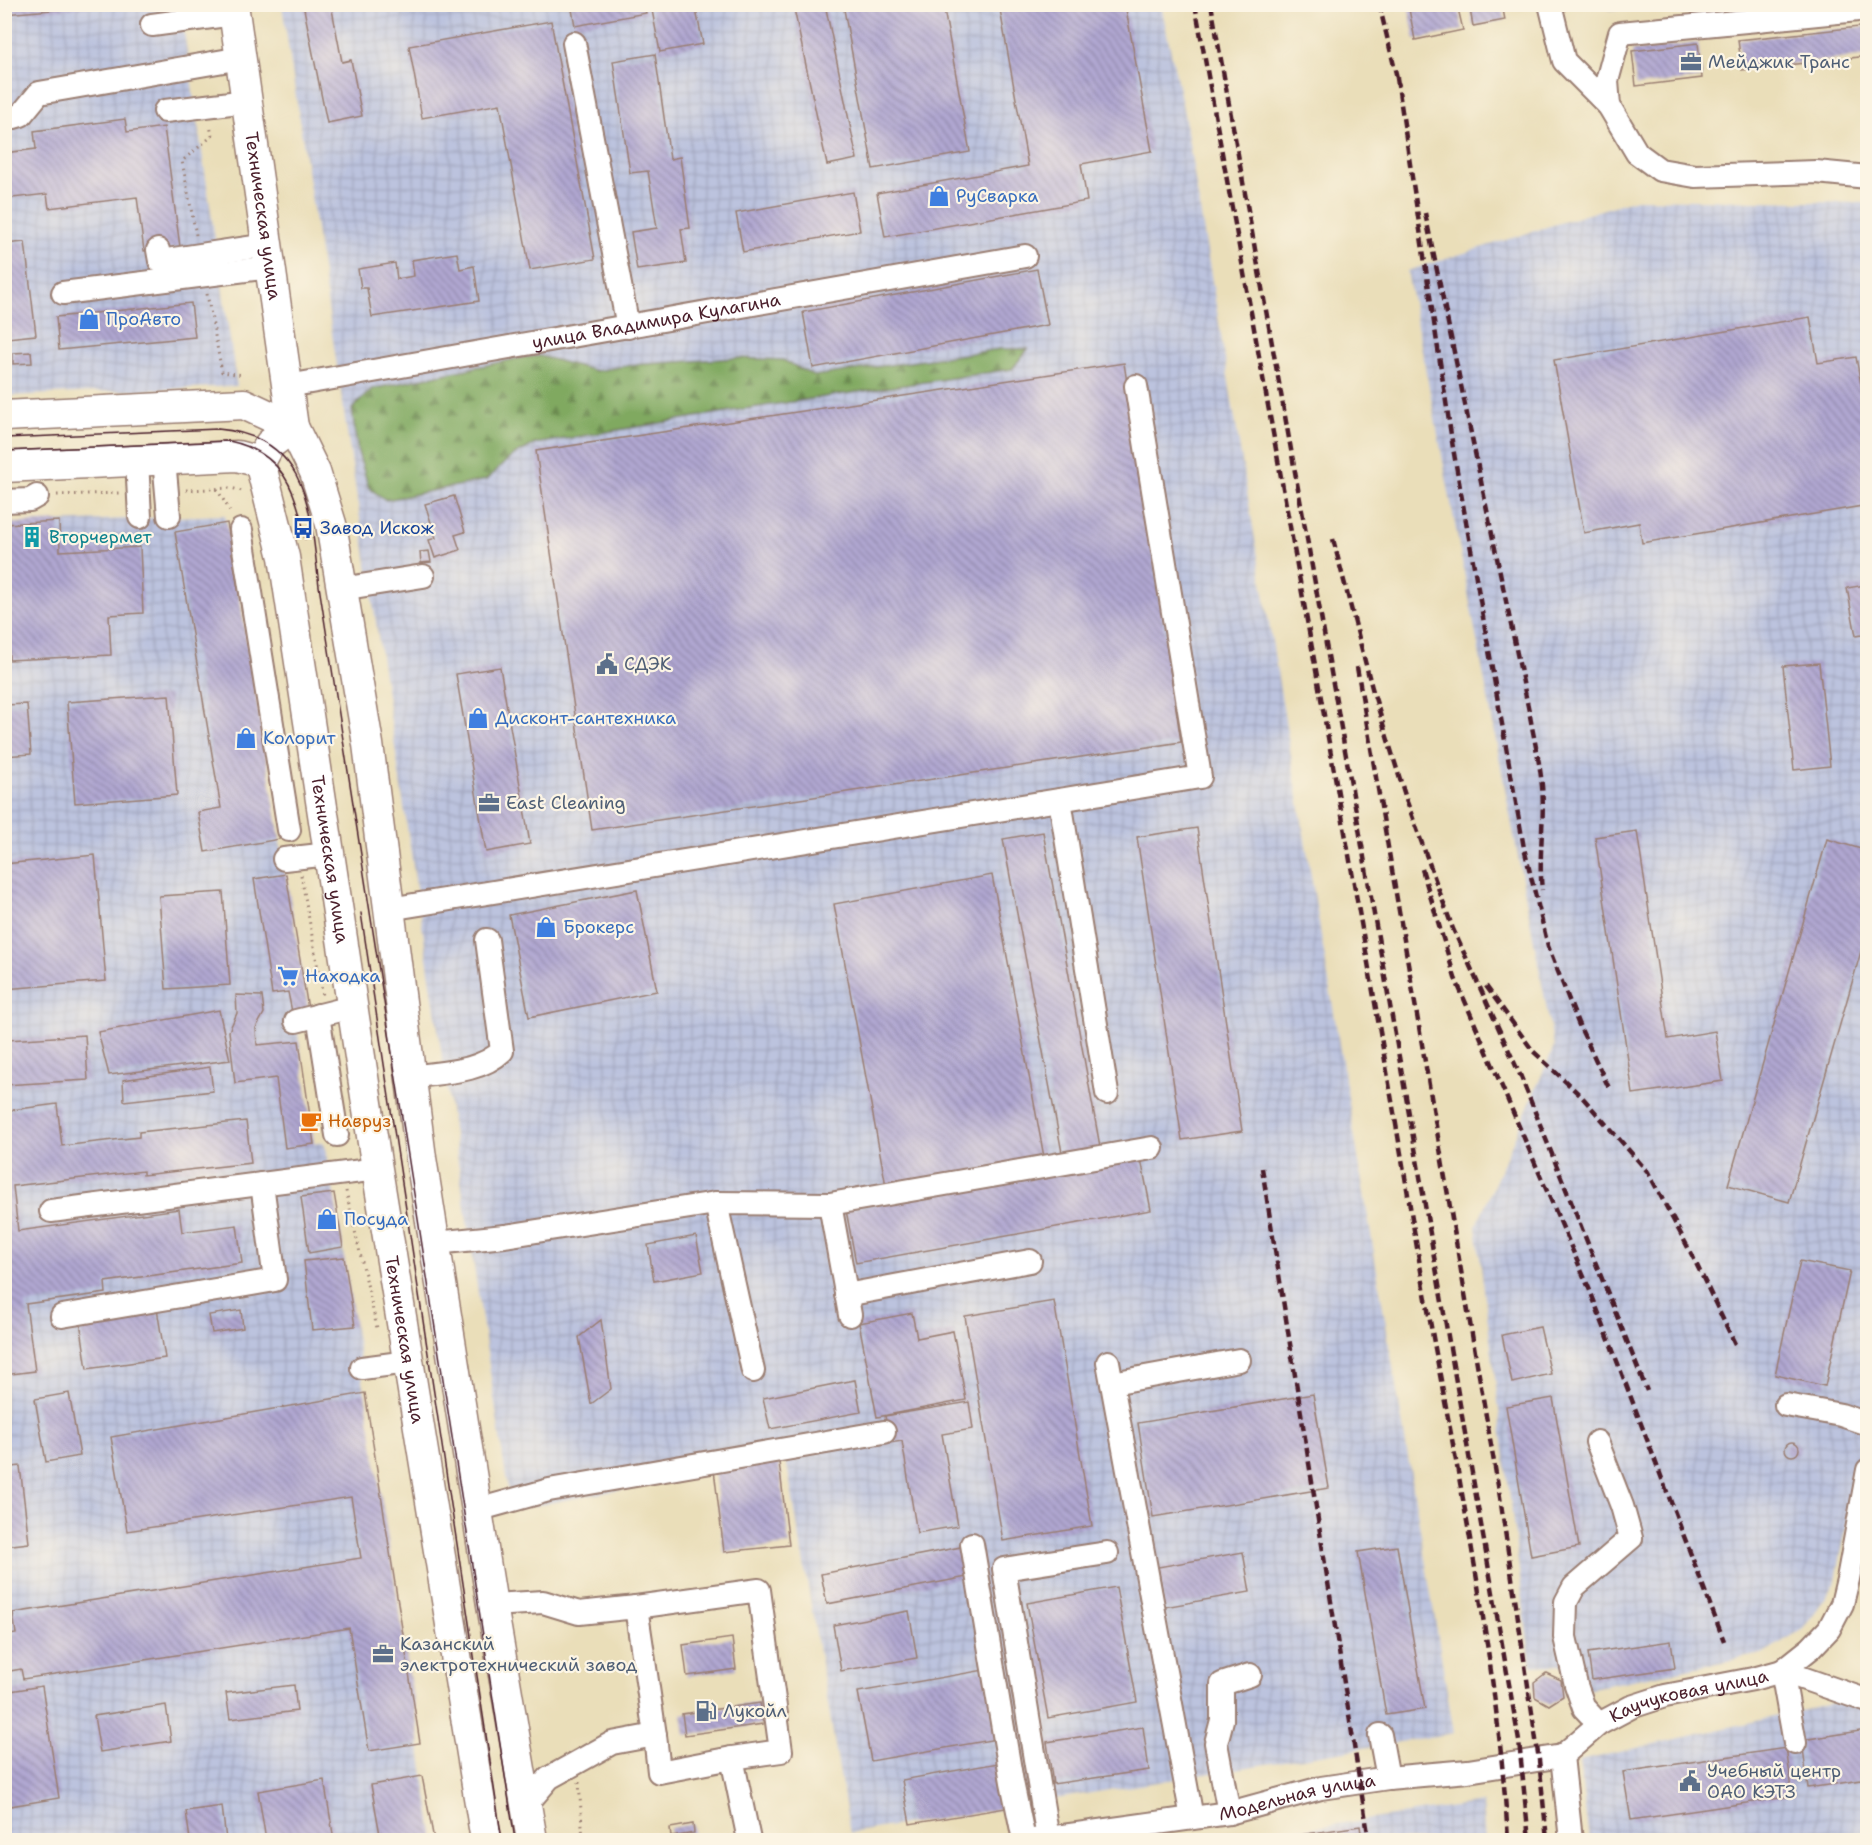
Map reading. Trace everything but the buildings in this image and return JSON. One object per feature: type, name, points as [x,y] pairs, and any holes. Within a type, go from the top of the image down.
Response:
[{"type":"main road","name":"Техническая улица","points":[[234,9],[293,428],[315,472],[331,525],[368,744],[410,1077],[492,1605],[532,1840]]},
{"type":"main road","points":[[4,416],[244,404],[293,428],[270,444],[260,462],[237,456],[4,467]]},
{"type":"main road","name":"Техническая улица","points":[[260,462],[284,557],[377,1169],[486,1840]]},
{"type":"street","points":[[1550,4],[1564,61],[1609,106],[1637,153],[1660,170],[1695,176],[1816,172],[1868,177]]},
{"type":"street","points":[[152,26],[234,9]]},
{"type":"street","points":[[1609,106],[1607,81],[1620,33],[1756,12],[1868,9]]},
{"type":"street","points":[[574,44],[628,327]]},
{"type":"street","points":[[4,120],[21,116],[39,93],[241,58]]},
{"type":"street","points":[[165,111],[247,101]]},
{"type":"street","points":[[158,250],[160,261],[202,265]]},
{"type":"street","points":[[63,293],[202,265],[269,256]]},
{"type":"street","name":"улица Владимира Кулагина","points":[[288,386],[1025,256]]},
{"type":"street","points":[[389,909],[1200,777],[1137,386]]},
{"type":"street","points":[[150,460],[170,516]]},
{"type":"street","points":[[140,518],[150,460]]},
{"type":"street","points":[[4,501],[30,500],[37,496]]},
{"type":"street","points":[[241,530],[289,830]]},
{"type":"street","points":[[341,589],[423,576]]},
{"type":"street","points":[[257,631],[295,627]]},
{"type":"street","points":[[1060,800],[1107,1093]]},
{"type":"street","points":[[284,859],[329,854]]},
{"type":"street","points":[[410,1077],[479,1066],[493,1060],[502,1051],[487,940]]},
{"type":"street","points":[[337,1135],[307,1018],[352,1007]]},
{"type":"street","points":[[435,1244],[505,1236],[716,1203],[830,1204],[1152,1148]]},
{"type":"street","points":[[51,1211],[377,1169]]},
{"type":"street","points":[[62,1316],[275,1280],[262,1184]]},
{"type":"street","points":[[716,1203],[753,1371]]},
{"type":"street","points":[[830,1204],[848,1305],[1030,1261]]},
{"type":"street","points":[[1192,1818],[1110,1372],[1239,1360]]},
{"type":"street","points":[[362,1368],[408,1362]]},
{"type":"street","points":[[1786,1405],[1830,1412],[1868,1424]]},
{"type":"street","points":[[477,1510],[549,1490],[884,1432]]},
{"type":"street","points":[[1597,1442],[1622,1506],[1631,1538],[1574,1587],[1566,1602],[1565,1637],[1584,1708],[1599,1724]]},
{"type":"street","name":"Каучуковая улица","points":[[1562,1756],[1599,1724],[1631,1707],[1665,1696],[1782,1671],[1811,1648],[1829,1629],[1842,1604],[1868,1470]]},
{"type":"street","points":[[517,1499],[549,1509]]},
{"type":"street","points":[[972,1544],[1024,1840]]},
{"type":"street","points":[[1041,1840],[1004,1569],[1107,1553]]},
{"type":"street","points":[[492,1605],[543,1602],[579,1613],[759,1590],[781,1751],[659,1772],[636,1607]]},
{"type":"street","points":[[1795,1743],[1782,1671],[1868,1701]]},
{"type":"street","points":[[1229,1813],[1216,1743],[1222,1720],[1222,1683],[1250,1675]]},
{"type":"street","points":[[526,1805],[549,1778],[612,1743],[655,1735]]},
{"type":"street","points":[[1380,1735],[1388,1778]]},
{"type":"street","points":[[1562,1756],[1572,1840]]},
{"type":"street","name":"Модельная улица","points":[[1041,1840],[1229,1813],[1321,1788],[1388,1778],[1468,1771],[1562,1756]]},
{"type":"street","points":[[732,1758],[749,1840]]},
{"type":"path","points":[[207,106],[212,136],[182,161],[222,372],[243,375]]},
{"type":"path","points":[[217,489],[241,530]]},
{"type":"path","points":[[578,1762],[583,1840]]},
{"type":"shaded area","points":[[4,5],[180,5],[237,386],[5,396]]},
{"type":"shaded area","points":[[282,5],[1161,5],[1184,113],[1454,1733],[850,1833],[786,1459],[511,1510]]},
{"type":"shaded area","points":[[1636,199],[1867,203],[1867,1425],[1835,1584],[1803,1629],[1762,1654],[1567,1693],[1563,1665],[1531,1666],[1476,1226],[1554,1047],[1407,271]]},
{"type":"shaded area","points":[[225,515],[308,1009],[296,1021],[314,1143],[324,1143],[334,1193],[434,1840],[5,1840],[4,524]]},
{"type":"shaded area","points":[[1867,1696],[1867,1840],[1589,1840],[1579,1761]]},
{"type":"shaded area","points":[[1482,1803],[1485,1840],[1228,1840]]},
{"type":"green space","points":[[1000,349],[1028,349],[1012,369],[737,410],[535,444],[512,456],[486,480],[386,500],[369,488],[358,452],[352,409],[372,389],[525,357],[540,356],[596,371],[632,365],[737,358],[783,360],[814,376]]},
{"type":"tram line","points":[[4,438],[218,429],[249,435],[272,447],[288,463],[300,483],[308,506],[515,1840]]},
{"type":"tram line","points":[[4,451],[229,441],[247,446],[262,454],[284,476],[297,505],[305,539]]},
{"type":"tram line","points":[[361,913],[502,1840]]},
{"type":"railway","points":[[1195,4],[1334,770],[1482,1610],[1502,1763],[1508,1840]]},
{"type":"railway","points":[[1211,4],[1519,1741],[1529,1840]]},
{"type":"railway","points":[[1379,4],[1399,86]]},
{"type":"railway","points":[[1397,78],[1453,448],[1524,848],[1548,946],[1578,1023],[1609,1088]]},
{"type":"railway","points":[[1425,213],[1541,777],[1543,799],[1542,890]]},
{"type":"railway","points":[[1333,539],[1372,688],[1407,802],[1453,929],[1521,1077],[1647,1391]]},
{"type":"railway","points":[[1357,667],[1500,1497],[1539,1760],[1547,1840]]},
{"type":"railway","points":[[1422,869],[1455,978],[1591,1293],[1724,1641]]},
{"type":"railway","points":[[1486,986],[1533,1051],[1582,1097],[1648,1172],[1735,1344]]},
{"type":"railway","points":[[1262,1168],[1369,1840]]},
{"type":"place","name":"Мейджик Транс","points":[[1691,62]]},
{"type":"place","name":"РуСварка","points":[[939,196]]},
{"type":"place","name":"ПроАвто","points":[[89,319]]},
{"type":"place","name":"Завод Искож","points":[[303,528]]},
{"type":"place","name":"Вторчермет","points":[[32,537]]},
{"type":"place","name":"СДЭК","points":[[607,664]]},
{"type":"place","name":"Дисконт-сантехника","points":[[478,718]]},
{"type":"place","name":"Колорит","points":[[246,738]]},
{"type":"place","name":"East Cleaning","points":[[489,803]]},
{"type":"place","name":"Брокерс","points":[[546,927]]},
{"type":"place","name":"Находка","points":[[288,976]]},
{"type":"place","name":"Навруз","points":[[311,1121]]},
{"type":"place","name":"Посуда","points":[[327,1219]]},
{"type":"place","name":"Казанский электротехнический завод","points":[[383,1654]]},
{"type":"place","name":"Лукойл","points":[[706,1711]]},
{"type":"place","name":"Учебный центр ОАО КЭТЗ","points":[[1690,1781]]}]
